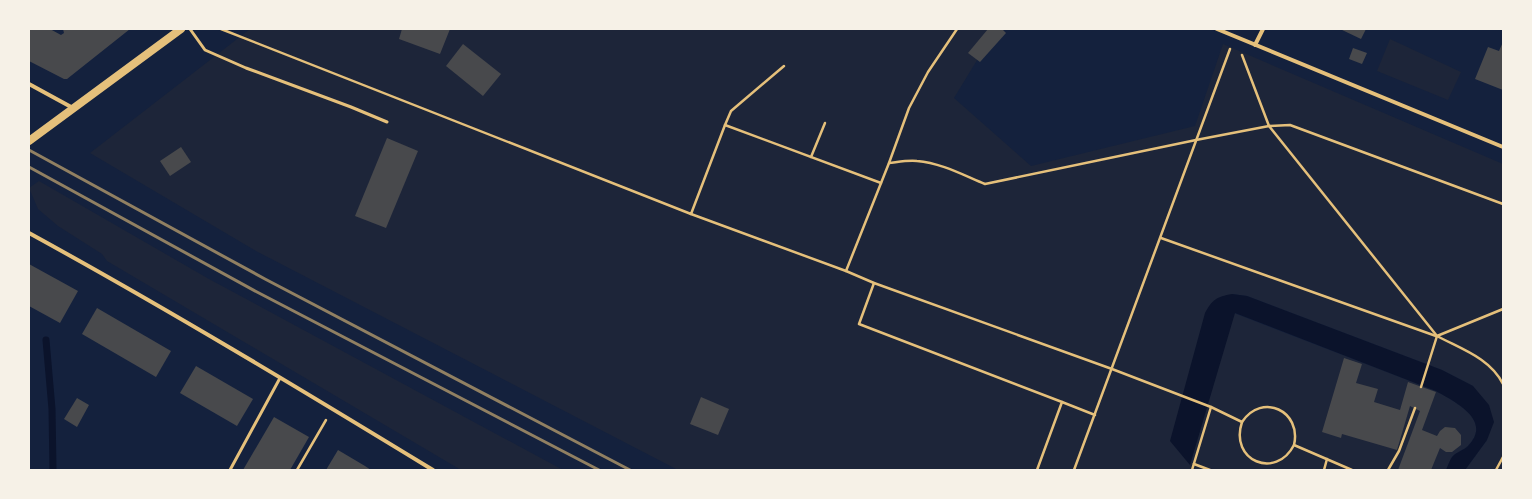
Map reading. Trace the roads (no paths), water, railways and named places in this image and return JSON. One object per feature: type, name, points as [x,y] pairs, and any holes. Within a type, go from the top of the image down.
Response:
[{"type":"main road","points":[[29,140],[181,29]]},
{"type":"street","points":[[1217,29],[1503,147]]},
{"type":"street","points":[[1255,45],[1263,29]]},
{"type":"street","points":[[29,84],[73,108]]},
{"type":"street","points":[[29,233],[84,263],[433,470]]},
{"type":"lane","points":[[190,29],[205,50],[246,68],[387,122]]},
{"type":"lane","points":[[230,470],[280,378]]},
{"type":"waterway","points":[[46,340],[52,409],[53,470]]},
{"type":"railway","points":[[29,150],[265,279],[630,470]]},
{"type":"railway","points":[[29,167],[257,292],[599,470]]}]
